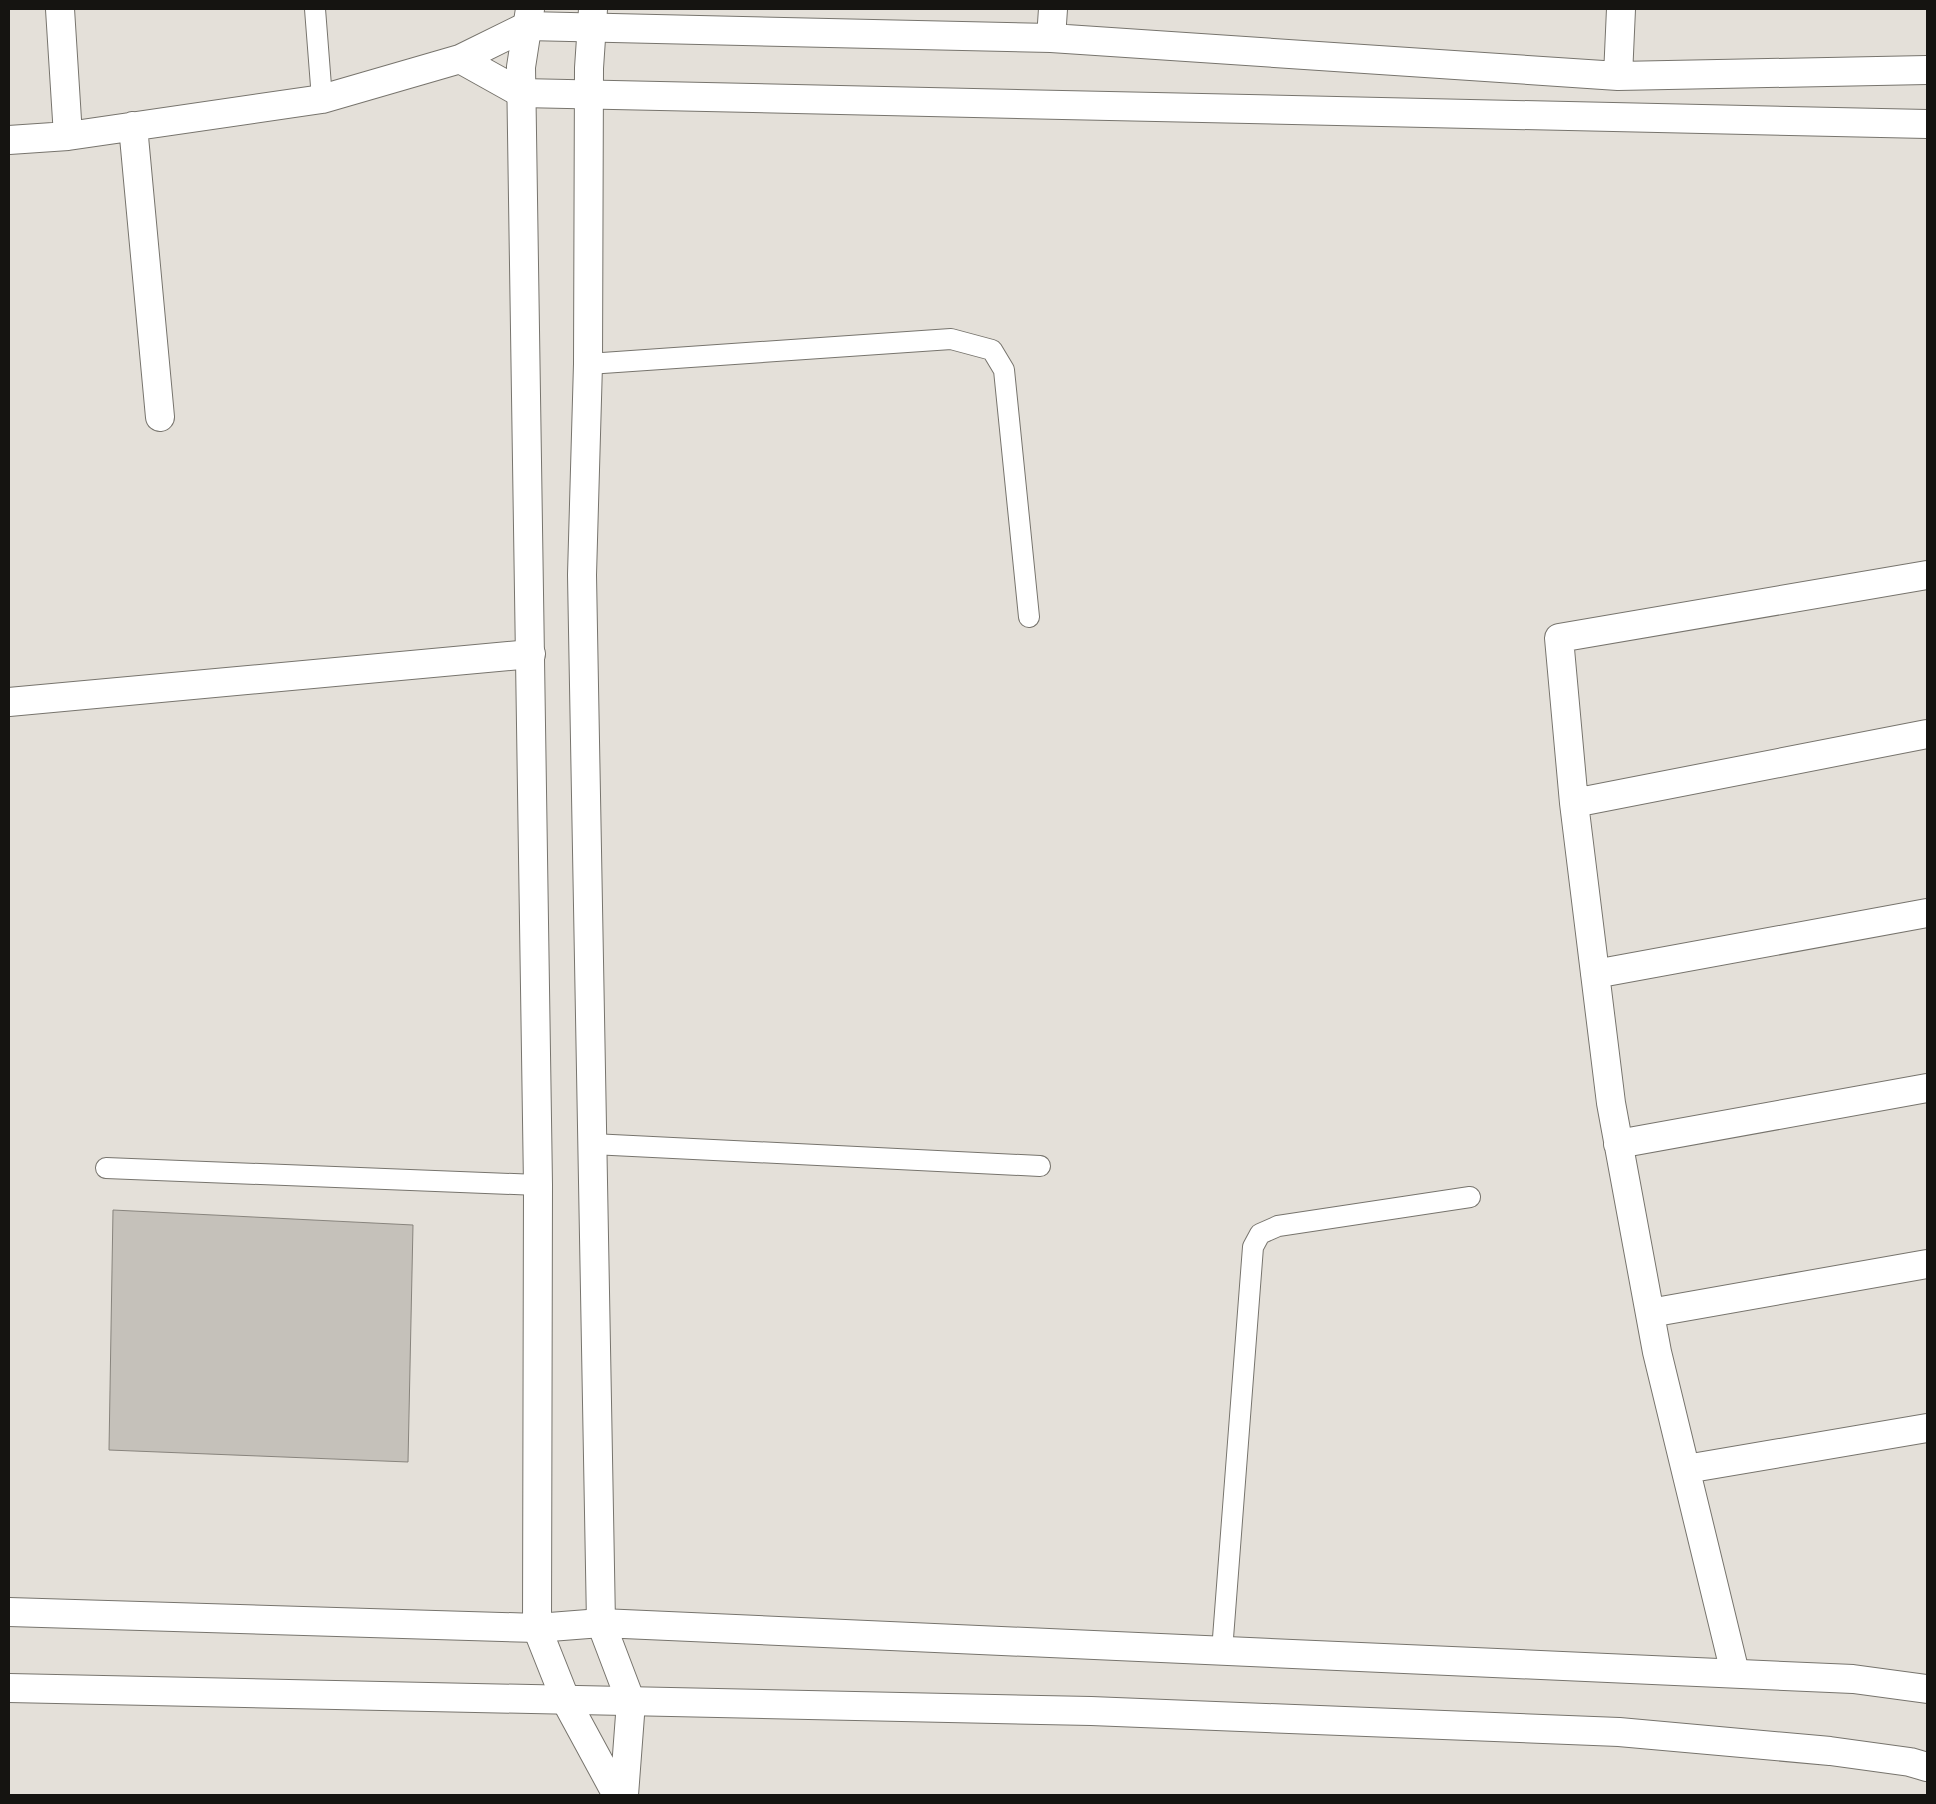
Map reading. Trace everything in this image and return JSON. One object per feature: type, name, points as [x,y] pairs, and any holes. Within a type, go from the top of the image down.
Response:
[{"type":"street","points":[[60,9],[68,136]]},
{"type":"street","points":[[1051,38],[1052,9]]},
{"type":"street","points":[[1618,76],[1620,9]]},
{"type":"street","points":[[9,140],[68,136],[322,99],[460,59],[529,17],[592,17],[1051,38],[1618,76],[1927,70]]},
{"type":"street","points":[[529,17],[521,67],[521,93],[538,1185],[537,1628],[566,1700],[617,1795]]},
{"type":"street","points":[[592,17],[589,94],[588,364],[582,575],[600,1623],[631,1702],[624,1795]]},
{"type":"street","points":[[460,59],[521,93],[1927,124]]},
{"type":"street","points":[[133,126],[160,417]]},
{"type":"street","points":[[1734,1674],[1650,1313],[1611,1103],[1574,803],[1559,638],[1927,575]]},
{"type":"street","points":[[9,702],[531,654]]},
{"type":"street","points":[[1574,803],[1927,734]]},
{"type":"street","points":[[1595,974],[1927,913]]},
{"type":"street","points":[[1618,1144],[1927,1088]]},
{"type":"street","points":[[1650,1313],[1927,1264]]},
{"type":"street","points":[[1686,1469],[1927,1428]]},
{"type":"street","points":[[9,1612],[537,1628],[600,1623],[1853,1679],[1927,1689]]},
{"type":"street","points":[[9,1688],[1091,1711],[1619,1732],[1830,1751],[1927,1766]]},
{"type":"lane","points":[[315,9],[322,99]]},
{"type":"lane","points":[[588,364],[951,339],[992,350],[1004,370],[1029,617]]},
{"type":"lane","points":[[592,1144],[1040,1166]]},
{"type":"lane","points":[[106,1168],[538,1185]]},
{"type":"lane","points":[[1222,1651],[1253,1247],[1260,1234],[1278,1226],[1470,1198]]},
{"type":"building","points":[[113,1210],[413,1225],[408,1462],[109,1450]]}]
